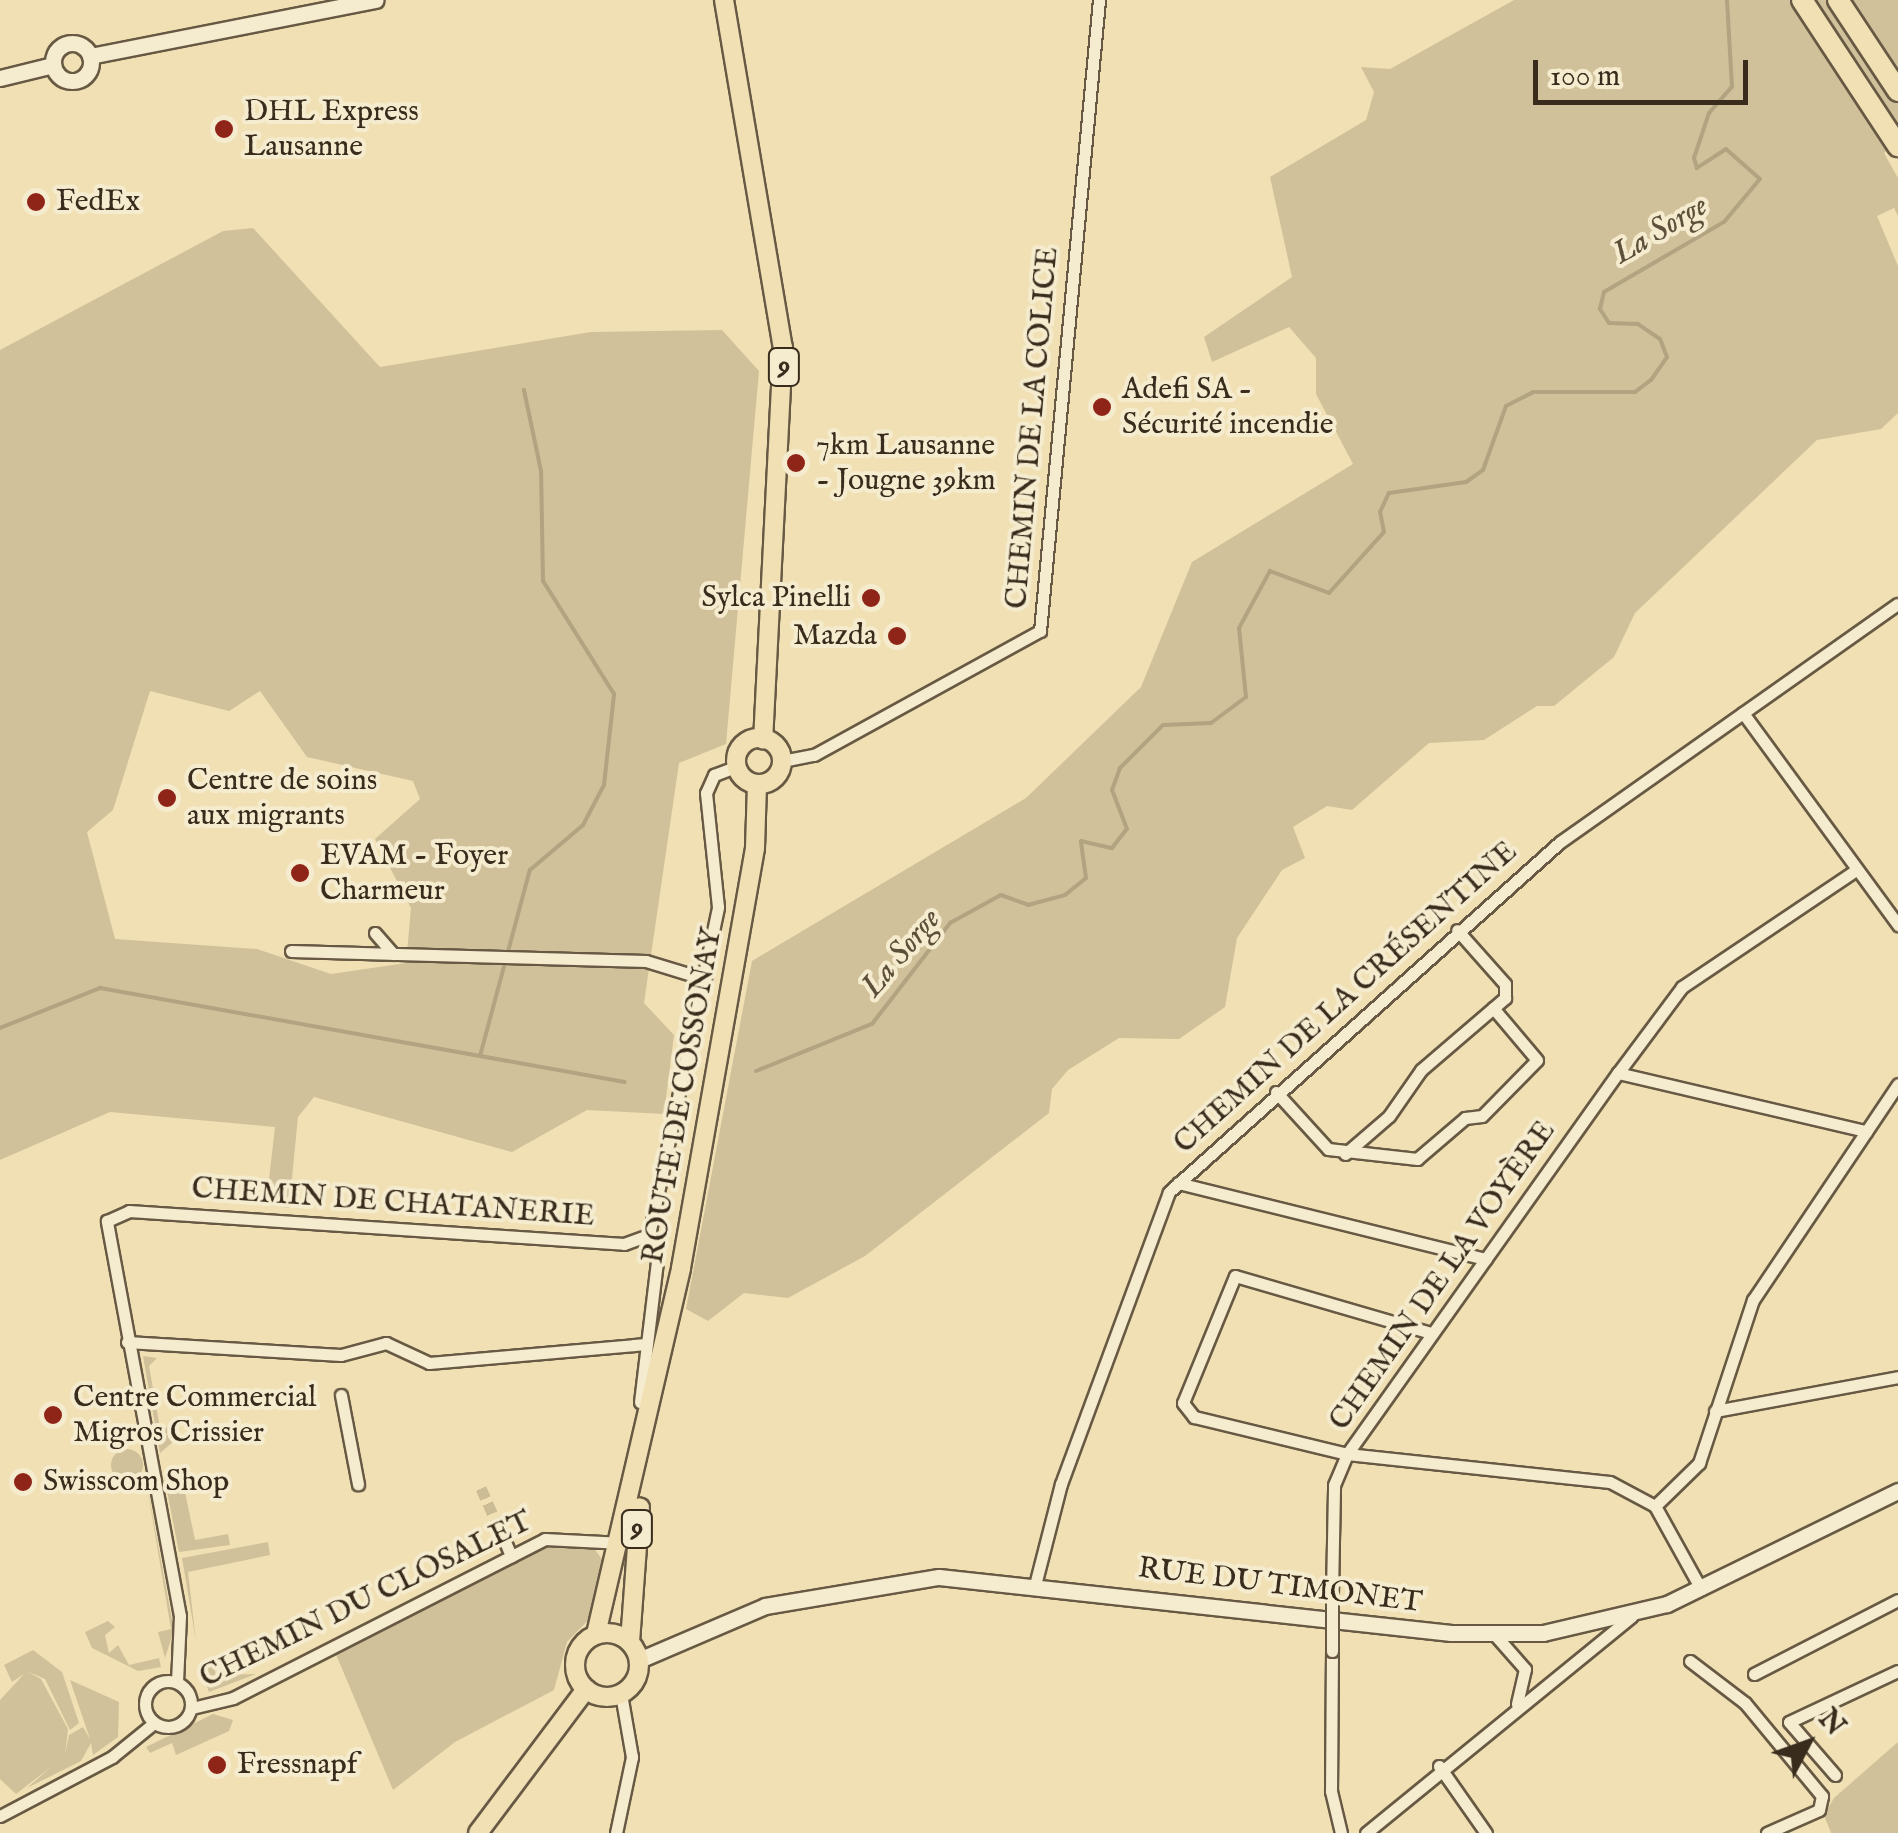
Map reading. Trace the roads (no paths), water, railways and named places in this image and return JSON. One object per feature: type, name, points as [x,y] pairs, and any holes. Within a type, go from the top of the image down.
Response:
[{"type":"highway","points":[[1802,0],[1895,142]]},
{"type":"highway","points":[[1838,0],[1898,91]]},
{"type":"main road","points":[[0,78],[53,65],[68,43],[90,56],[376,0]]},
{"type":"main road","name":"9","points":[[724,0],[772,253],[784,370],[763,739]]},
{"type":"main road","points":[[53,65],[76,81],[90,56]]},
{"type":"main road","points":[[763,739],[782,761],[772,780],[757,784],[737,766],[742,746],[763,739]]},
{"type":"main road","name":"ROUTE DE COSSONAY","points":[[596,1634],[622,1542],[645,1410],[735,977],[757,784]]},
{"type":"main road","name":"ROUTE DE COSSONAY","points":[[630,1642],[645,1410]]},
{"type":"main road","name":"RUE DU TIMONET","points":[[639,1660],[765,1606],[840,1588],[939,1578],[1496,1636],[1632,1616],[1701,1589],[1898,1492]]},
{"type":"main road","points":[[478,1833],[586,1689],[621,1694],[639,1660],[630,1642],[596,1634]]},
{"type":"main road","name":"9","points":[[586,1689],[575,1659],[596,1634]]},
{"type":"street","name":"CHEMIN DE LA COLICE","points":[[782,761],[814,755],[1040,631],[1099,0]]},
{"type":"street","name":"CHEMIN DE LA CRÉSENTINE","points":[[1035,1585],[1115,1332],[1178,1183],[1560,842],[1898,604]]},
{"type":"street","points":[[1743,712],[1898,926]]},
{"type":"street","points":[[645,1410],[645,1344],[658,1261],[650,1234],[705,978],[720,883],[706,793],[714,775],[737,766]]},
{"type":"street","name":"CHEMIN DE LA VOYÈRE","points":[[1341,1833],[1331,1791],[1332,1593],[1334,1485],[1348,1454],[1682,986],[1856,870]]},
{"type":"street","points":[[1345,1154],[1389,1116],[1420,1070],[1494,1008],[1505,984],[1457,930]]},
{"type":"street","points":[[374,933],[393,954]]},
{"type":"street","points":[[292,950],[646,961],[705,978]]},
{"type":"street","points":[[1276,1092],[1328,1150],[1417,1158],[1465,1118],[1482,1116],[1534,1066],[1534,1051],[1494,1008]]},
{"type":"street","points":[[1618,1073],[1866,1131]]},
{"type":"street","points":[[1655,1506],[1699,1463],[1752,1300],[1898,1084]]},
{"type":"street","points":[[1178,1183],[1486,1259]]},
{"type":"street","name":"CHEMIN DE CHATANERIE","points":[[177,1682],[180,1616],[107,1221],[129,1211],[624,1244],[650,1234]]},
{"type":"street","points":[[1431,1333],[1244,1275],[1227,1282],[1187,1412],[1348,1454],[1581,1476],[1655,1506],[1701,1589]]},
{"type":"street","points":[[127,1342],[341,1355],[386,1343],[429,1363],[645,1344]]},
{"type":"street","points":[[1715,1412],[1898,1377]]},
{"type":"street","points":[[341,1395],[358,1484]]},
{"type":"street","points":[[503,1537],[511,1556]]},
{"type":"street","name":"CHEMIN DU CLOSALET","points":[[154,1723],[177,1726],[192,1708],[232,1698],[545,1539],[622,1542]]},
{"type":"street","points":[[1754,1674],[1898,1600]]},
{"type":"street","points":[[1366,1833],[1439,1766],[1632,1616]]},
{"type":"street","points":[[1496,1636],[1525,1670],[1515,1708]]},
{"type":"street","points":[[1690,1661],[1745,1704],[1822,1796],[1819,1810],[1767,1833]]},
{"type":"street","points":[[1835,1775],[1789,1722],[1898,1670]]},
{"type":"street","points":[[0,1816],[112,1757],[154,1723],[147,1694],[177,1682],[192,1708]]},
{"type":"street","points":[[616,1833],[632,1757],[621,1694]]},
{"type":"street","points":[[1439,1766],[1486,1833]]},
{"type":"waterway","name":"La Sorge","points":[[756,1071],[872,1024],[950,923],[1001,895],[1028,905],[1065,895],[1086,878],[1081,841],[1112,848],[1127,829],[1112,790],[1120,768],[1163,725],[1211,723],[1246,697],[1239,628],[1270,571],[1329,593],[1384,532],[1380,512],[1389,493],[1466,482],[1483,470],[1506,406],[1533,392],[1635,392],[1651,380],[1667,357],[1660,339],[1638,324],[1609,323],[1600,309],[1604,292],[1724,222],[1760,179],[1726,149],[1697,168],[1694,158],[1709,113],[1732,87],[1727,0]]},
{"type":"waterway","points":[[480,1056],[530,870],[583,825],[604,785],[614,694],[543,581],[541,471],[524,390]]},
{"type":"waterway","name":"La Sorge","points":[[0,1028],[100,988],[625,1082]]},
{"type":"tunnel","points":[[481,1488],[503,1537]]},
{"type":"place","name":"DHL Express Lausanne","points":[[224,129]]},
{"type":"place","name":"FedEx","points":[[36,202]]},
{"type":"place","name":"Adefi SA - Sécurité incendie","points":[[1102,407]]},
{"type":"place","name":"7km Lausanne - Jougne 39km","points":[[796,463]]},
{"type":"place","name":"Sylca Pinelli","points":[[871,598]]},
{"type":"place","name":"Mazda","points":[[897,636]]},
{"type":"place","name":"Centre de soins aux migrants","points":[[167,798]]},
{"type":"place","name":"EVAM - Foyer Charmeur","points":[[300,873]]},
{"type":"place","name":"Centre Commercial Migros Crissier","points":[[53,1415]]},
{"type":"place","name":"Swisscom Shop","points":[[23,1482]]},
{"type":"place","name":"Fressnapf","points":[[217,1765]]}]
